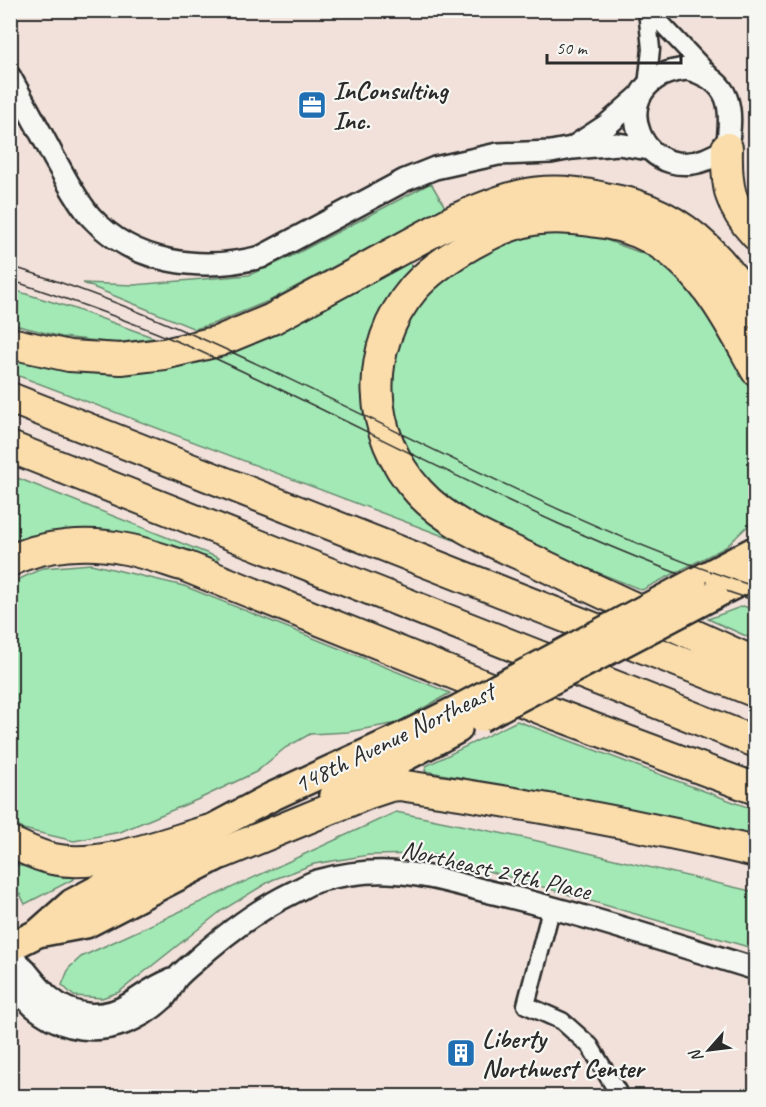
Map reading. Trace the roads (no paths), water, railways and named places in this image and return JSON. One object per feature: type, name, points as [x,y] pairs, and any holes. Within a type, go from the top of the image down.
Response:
[{"type":"highway","points":[[727,148],[726,179],[733,202],[744,223],[756,235]]},
{"type":"highway","points":[[10,343],[69,356],[121,359],[164,354],[219,341],[272,319],[467,214],[519,195],[564,191],[636,205],[685,230],[709,249],[732,275],[756,313]]},
{"type":"highway","points":[[756,370],[714,298],[694,272],[675,255],[650,237],[613,224],[549,218],[525,221],[492,233],[464,249],[424,278],[404,301],[392,322],[382,346],[376,378],[378,412],[389,447],[406,476],[435,507],[480,535],[756,663]]},
{"type":"highway","points":[[10,398],[756,692]]},
{"type":"highway","points":[[10,447],[756,742]]},
{"type":"highway","points":[[10,561],[53,547],[90,545],[124,548],[185,566],[552,713],[756,789]]},
{"type":"highway","points":[[10,842],[36,854],[55,859],[85,861],[109,858],[217,842],[399,785],[571,812],[756,852]]},
{"type":"main road","name":"148th Avenue Northeast","points":[[10,947],[38,933],[86,924],[217,842],[704,589],[756,550]]},
{"type":"main road","name":"148th Avenue Northeast","points":[[704,589],[756,574]]},
{"type":"street","points":[[648,10],[725,93],[730,107],[731,123],[727,148],[717,155],[691,163],[675,163],[661,158],[649,149],[640,137],[636,124],[636,110],[643,91],[651,49],[648,10]]},
{"type":"street","points":[[572,148],[607,125],[658,76],[672,70],[688,69],[702,73],[715,81]]},
{"type":"street","points":[[10,77],[64,176],[89,215],[109,235],[131,247],[157,258],[181,263],[211,265],[237,263],[261,257],[405,180],[435,168],[498,154],[551,152],[618,144],[649,149]]},
{"type":"street","name":"Northeast 29th Place","points":[[10,978],[17,989],[40,1012],[55,1022],[89,1030],[108,1028],[132,1020],[165,997],[177,978],[245,921],[274,901],[314,882],[355,873],[387,872],[418,875],[552,906],[756,969]]},
{"type":"street","points":[[552,906],[526,1005],[562,1021],[590,1046],[620,1096]]},
{"type":"street","name":"Northeast 29th Place","points":[[10,956],[22,964],[48,996],[77,1014],[94,1015],[110,1012],[129,1005],[159,984],[177,978]]},
{"type":"tram line","points":[[10,266],[106,299],[200,338],[567,513],[660,553],[756,587]]},
{"type":"tram line","points":[[10,280],[174,340],[542,516],[683,576],[756,601]]},
{"type":"place","name":"InConsulting Inc.","points":[[312,105]]},
{"type":"place","name":"Liberty Northwest Center","points":[[461,1053]]}]
